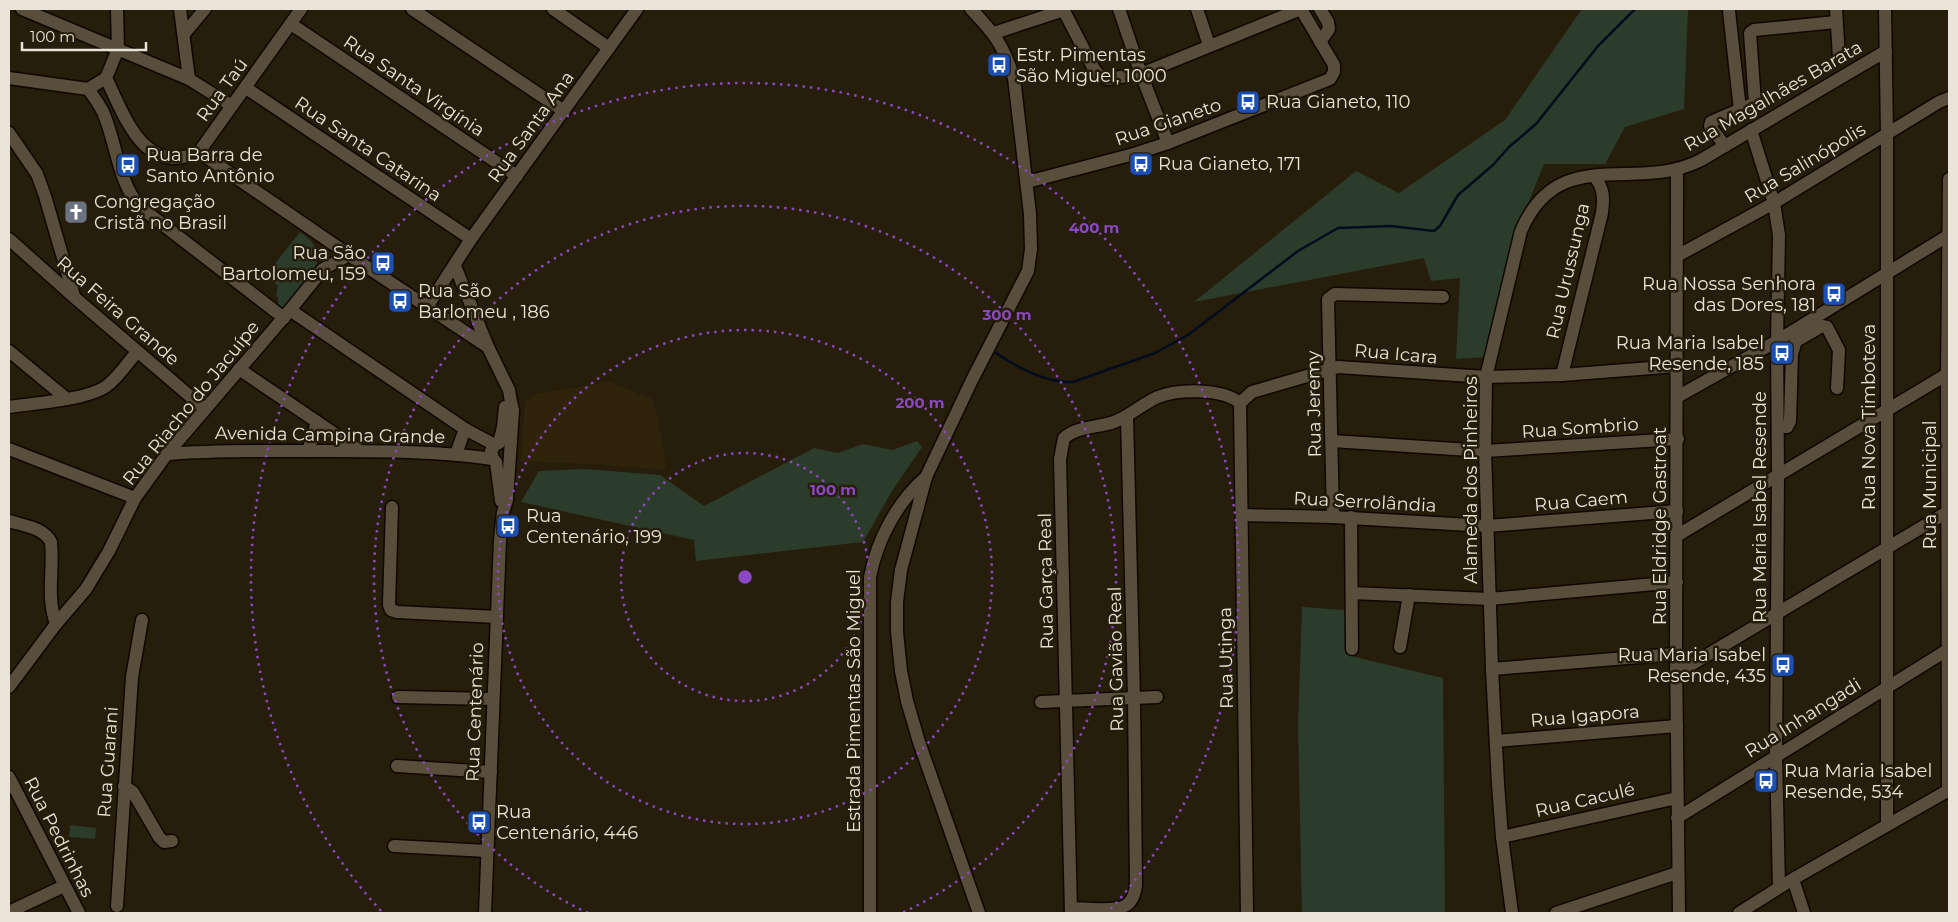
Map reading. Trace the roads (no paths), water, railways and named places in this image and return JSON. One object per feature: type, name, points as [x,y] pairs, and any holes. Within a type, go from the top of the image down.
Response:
[{"type":"street","points":[[22,9],[189,79],[232,106]]},
{"type":"street","points":[[9,78],[88,89],[106,78],[118,49],[117,9]]},
{"type":"street","points":[[180,9],[189,79]]},
{"type":"street","points":[[184,34],[205,9]]},
{"type":"street","name":"Rua Taú","points":[[199,152],[301,9]]},
{"type":"street","points":[[412,9],[564,111]]},
{"type":"street","points":[[553,9],[609,48]]},
{"type":"street","name":"Rua Santa Ana","points":[[427,307],[471,239],[637,9]]},
{"type":"street","points":[[971,9],[994,33],[1008,60],[1014,78],[1027,182],[1031,233],[1028,271],[972,380],[926,477],[901,570],[897,632],[901,671],[907,701],[919,742],[979,913]]},
{"type":"street","points":[[994,33],[1063,9],[1094,70],[1102,77],[1112,79],[1141,74],[1301,9],[1320,42],[1329,29],[1328,22],[1320,9]]},
{"type":"street","points":[[1119,9],[1141,74],[1168,143]]},
{"type":"street","points":[[1197,9],[1209,45]]},
{"type":"street","name":"Rua Nova Timboteva","points":[[1885,9],[1887,135],[1887,825]]},
{"type":"street","points":[[1729,11],[1740,110]]},
{"type":"street","points":[[1725,146],[1710,126],[1711,122],[1755,104],[1750,33],[1754,30],[1836,15],[1839,58]]},
{"type":"street","name":"Rua Santa Virgínia","points":[[292,24],[517,176]]},
{"type":"street","name":"Rua Gianeto","points":[[1027,182],[1134,154],[1168,143],[1330,79],[1334,72],[1334,65],[1320,42]]},
{"type":"street","name":"Rua Magalhães Barata","points":[[1677,169],[1694,164],[1886,51]]},
{"type":"street","points":[[106,78],[132,130],[141,142],[152,151],[163,157],[174,159],[186,158],[199,152],[488,347]]},
{"type":"street","name":"Rua Santa Catarina","points":[[246,88],[471,239]]},
{"type":"street","points":[[88,89],[103,113],[126,185],[132,198],[140,207],[287,314],[465,429],[497,444],[506,444],[510,454],[503,463],[494,460]]},
{"type":"street","name":"Rua Salinópolis","points":[[1677,256],[1774,203],[1949,98]]},
{"type":"street","name":"Rua Maria Isabel Resende","points":[[1751,130],[1774,203],[1779,235],[1776,756],[1779,887]]},
{"type":"street","points":[[9,133],[37,174],[74,297]]},
{"type":"street","name":"Alameda dos Pinheiros","points":[[1512,913],[1502,837],[1492,669],[1485,451],[1486,377],[1516,246],[1528,215],[1535,204],[1556,186],[1579,178],[1677,169]]},
{"type":"street","name":"Rua Eldridge Gastroat","points":[[1677,169],[1678,535],[1676,654],[1677,873],[1679,913]]},
{"type":"street","name":"Rua Urussunga","points":[[1562,375],[1602,213],[1603,194],[1594,176]]},
{"type":"street","name":"Rua Municipal","points":[[1949,178],[1949,791]]},
{"type":"street","points":[[1678,397],[1777,340],[1949,235]]},
{"type":"street","name":"Rua Feira Grande","points":[[9,239],[205,409]]},
{"type":"street","name":"Rua Riacho do Jacuípe","points":[[9,687],[56,624],[86,590],[135,498],[168,454],[323,269],[331,242]]},
{"type":"street","name":"Rua Riacho do Jacuípe","points":[[323,269],[350,255]]},
{"type":"street","name":"Rua Centenário","points":[[455,266],[488,347],[509,390],[513,410],[507,500],[503,512],[500,540],[492,699],[485,913]]},
{"type":"street","name":"Rua Jeremy","points":[[1333,517],[1328,299],[1335,294],[1443,298]]},
{"type":"street","points":[[1778,427],[1787,426],[1790,421],[1792,354],[1796,341],[1822,326],[1827,327],[1838,347],[1837,388]]},
{"type":"street","points":[[9,351],[68,399]]},
{"type":"street","points":[[9,407],[68,399],[100,390],[109,384],[137,352]]},
{"type":"street","name":"Rua Icara","points":[[1240,402],[1252,392],[1331,369],[1358,367],[1444,376],[1486,377],[1562,375],[1677,366]]},
{"type":"street","points":[[239,369],[360,451]]},
{"type":"street","points":[[1678,535],[1948,373]]},
{"type":"street","name":"Rua Centenário","points":[[503,512],[491,451],[497,444],[509,390]]},
{"type":"street","name":"Rua Garça Real","points":[[1071,911],[1061,447],[1064,438],[1070,432],[1112,423],[1127,417],[1157,398],[1176,393],[1224,394],[1240,402]]},
{"type":"street","name":"Rua Utinga","points":[[1240,402],[1247,913]]},
{"type":"street","name":"Rua Gavião Real","points":[[1071,911],[1126,906],[1131,900],[1136,885],[1134,699],[1127,417]]},
{"type":"street","points":[[308,451],[317,422]]},
{"type":"street","points":[[456,454],[465,429]]},
{"type":"street","name":"Rua Sombrio","points":[[1332,440],[1485,451],[1678,439]]},
{"type":"street","points":[[9,449],[135,498]]},
{"type":"street","name":"Avenida Campina Grande","points":[[168,454],[202,451],[360,451],[456,454],[494,460]]},
{"type":"street","name":"Estrada Pimentas São Miguel","points":[[870,913],[870,578],[874,557],[890,521],[913,488],[926,477]]},
{"type":"street","points":[[392,507],[389,605],[391,610],[397,612],[496,617]]},
{"type":"street","name":"Rua Caem","points":[[1487,526],[1678,511]]},
{"type":"street","points":[[1677,674],[1949,512]]},
{"type":"street","name":"Rua Serrolândia","points":[[1242,515],[1351,517],[1487,526]]},
{"type":"street","points":[[1351,517],[1352,649]]},
{"type":"street","points":[[9,521],[41,531],[48,536],[51,542],[49,592],[50,606],[56,624]]},
{"type":"street","points":[[1352,593],[1490,599],[1677,582]]},
{"type":"street","points":[[1400,646],[1409,595]]},
{"type":"street","name":"Rua Guarani","points":[[117,906],[132,677],[142,620]]},
{"type":"street","name":"Rua Inhangadi","points":[[1677,818],[1948,649]]},
{"type":"street","points":[[1492,669],[1676,654]]},
{"type":"street","points":[[398,697],[492,699]]},
{"type":"street","points":[[1041,702],[1157,697]]},
{"type":"street","name":"Rua Igapora","points":[[1496,741],[1677,726]]},
{"type":"street","points":[[397,766],[491,772]]},
{"type":"street","name":"Rua Pedrinhas","points":[[9,777],[79,913]]},
{"type":"street","points":[[124,786],[133,792],[159,838],[164,842],[172,841]]},
{"type":"street","points":[[1738,913],[1779,887],[1949,791]]},
{"type":"street","name":"Rua Caculé","points":[[1502,837],[1677,798]]},
{"type":"street","points":[[394,846],[487,851]]},
{"type":"street","points":[[1556,913],[1677,873]]},
{"type":"street","points":[[1793,879],[1804,913]]},
{"type":"street","points":[[9,912],[64,886]]},
{"type":"waterway","points":[[996,353],[1014,364],[1043,377],[1063,382],[1073,382],[1155,353],[1188,335],[1298,251],[1338,228],[1391,226],[1434,231],[1440,226],[1458,195],[1536,124],[1598,46],[1635,9]]},
{"type":"place","name":"Estr. Pimentas São Miguel, 1000","points":[[999,65]]},
{"type":"place","name":"Rua Gianeto, 110","points":[[1248,102]]},
{"type":"place","name":"Rua Gianeto, 171","points":[[1141,164]]},
{"type":"place","name":"Rua Barra de Santo Antônio","points":[[128,165]]},
{"type":"place","name":"Congregação Cristã no Brasil","points":[[76,212]]},
{"type":"place","name":"Rua São Bartolomeu, 159","points":[[383,263]]},
{"type":"place","name":"Rua Nossa Senhora das Dores, 181","points":[[1834,294]]},
{"type":"place","name":"Rua São Barlomeu , 186","points":[[400,301]]},
{"type":"place","name":"Rua Maria Isabel Resende, 185","points":[[1782,353]]},
{"type":"place","name":"Rua Centenário, 199","points":[[508,526]]},
{"type":"place","name":"Rua Maria Isabel Resende, 435","points":[[1783,665]]},
{"type":"place","name":"Rua Maria Isabel Resende, 534","points":[[1766,781]]},
{"type":"place","name":"Rua Centenário, 446","points":[[479,822]]}]
